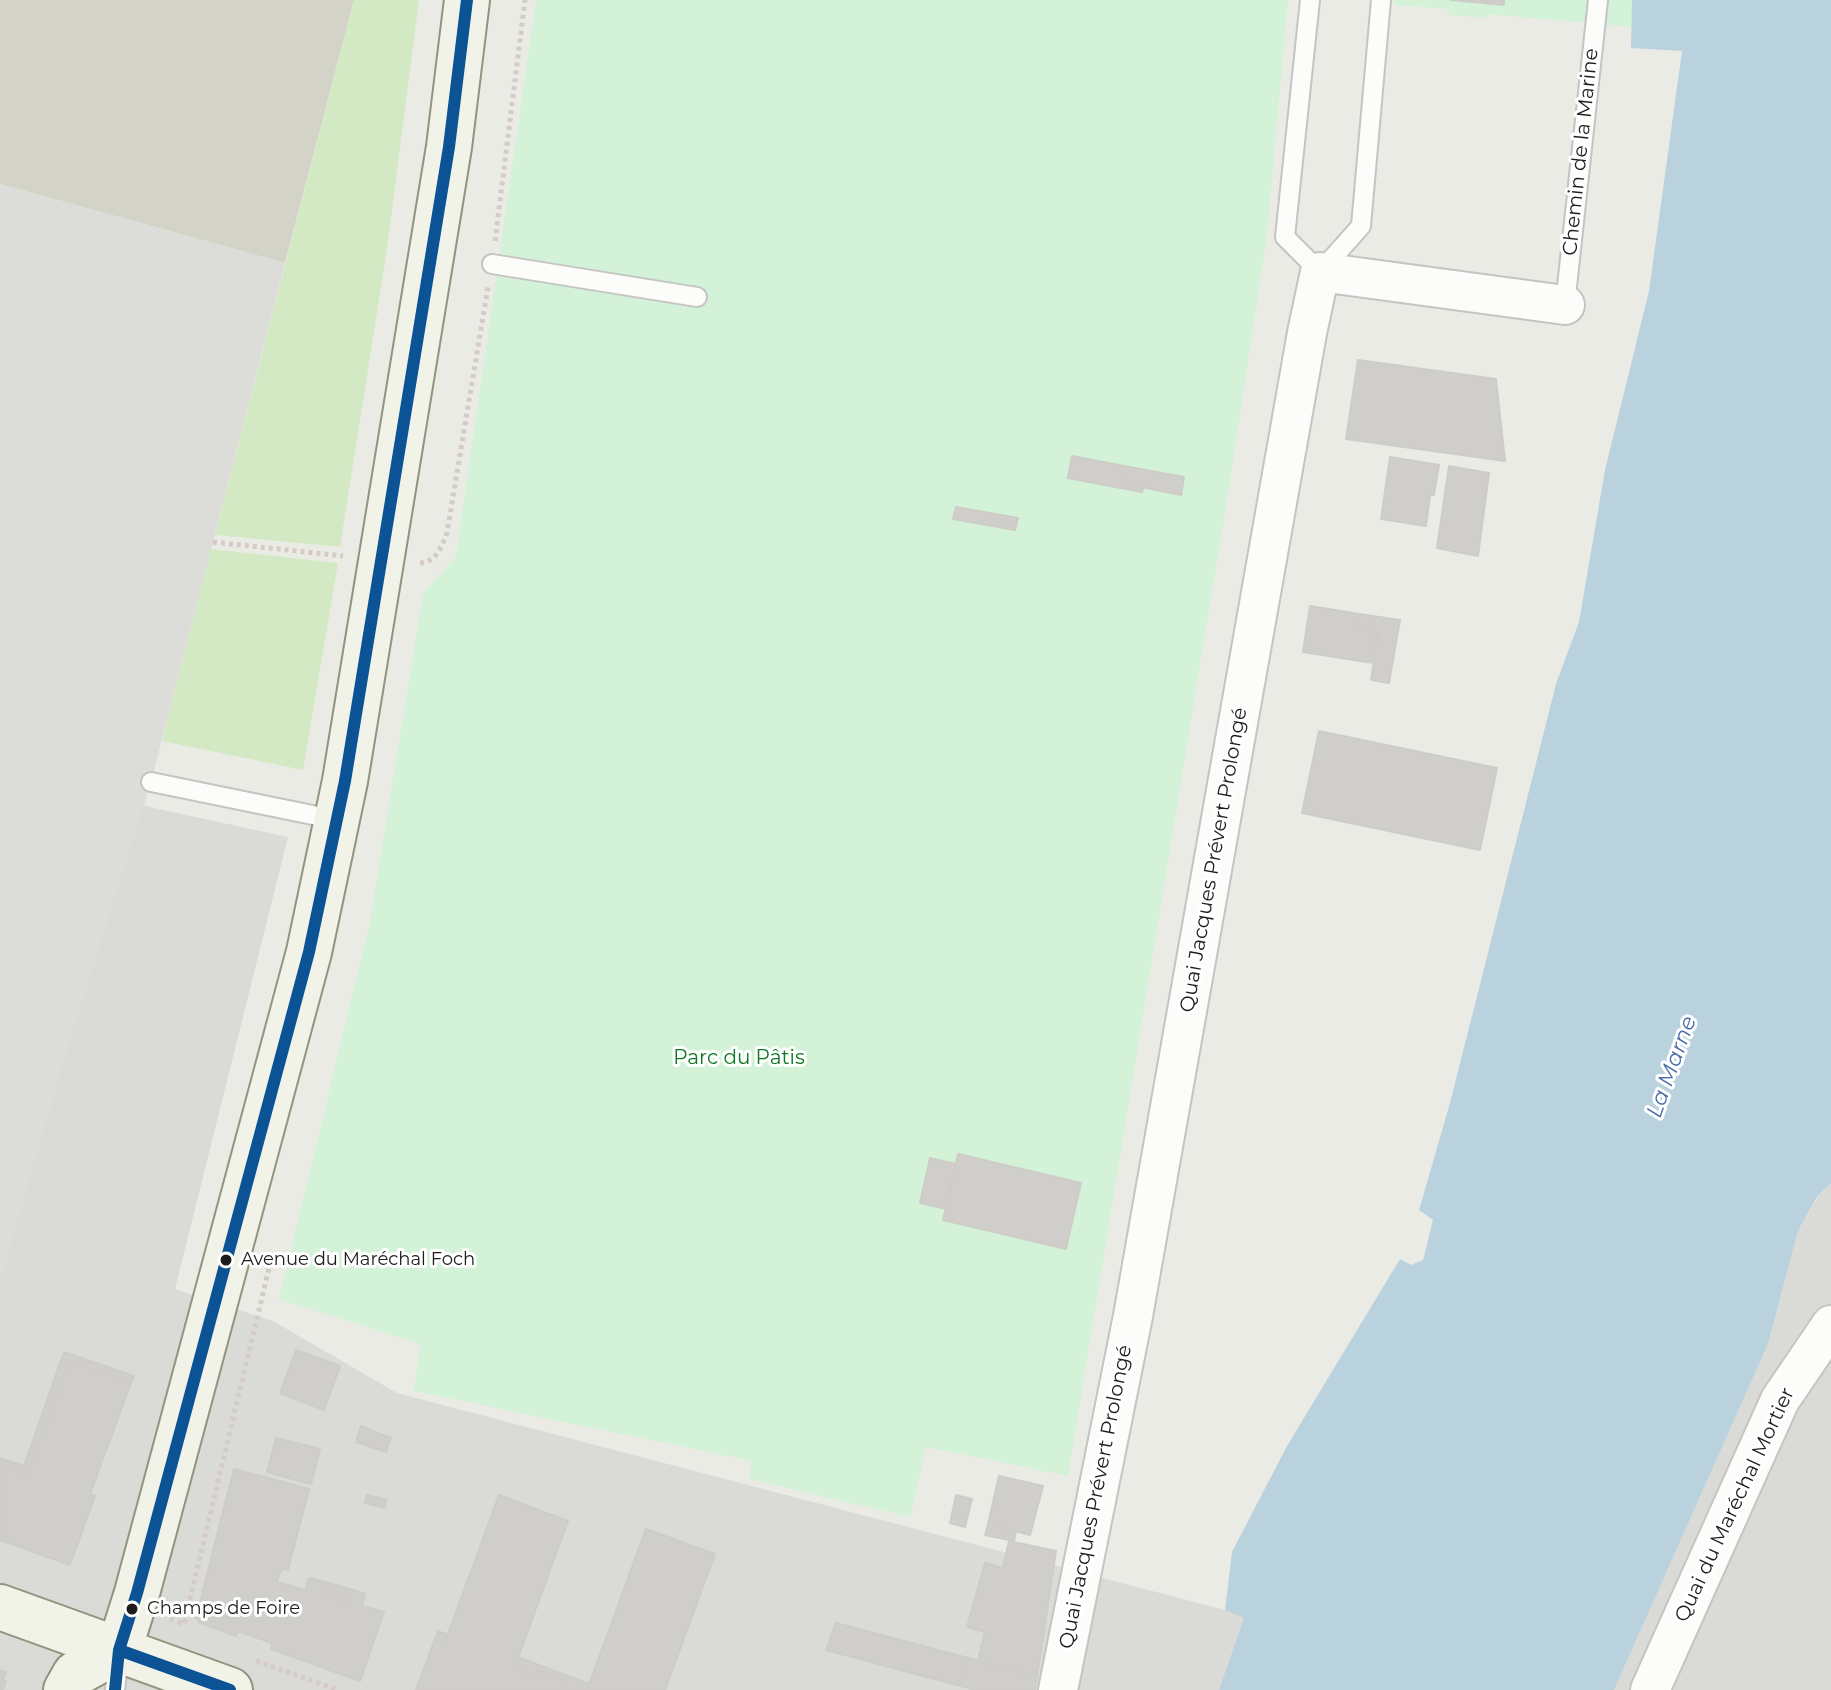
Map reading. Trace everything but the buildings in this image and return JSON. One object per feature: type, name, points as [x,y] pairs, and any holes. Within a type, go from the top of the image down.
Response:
[{"type":"street","points":[[117,1670],[309,952],[337,820],[446,163],[467,0]]},
{"type":"street","points":[[1320,272],[1565,305]]},
{"type":"street","name":"Quai Jacques Prévert Prolongé","points":[[1058,1690],[1133,1316],[1301,364],[1320,272]]},
{"type":"street","name":"Quai du Maréchal Mortier","points":[[1650,1690],[1780,1400],[1831,1325]]},
{"type":"street","points":[[0,1607],[117,1670]]},
{"type":"street","points":[[66,1690],[75,1674],[117,1670],[230,1690]]},
{"type":"lane","points":[[1310,0],[1285,237],[1320,272],[1361,226],[1381,0]]},
{"type":"lane","name":"Chemin de la Marine","points":[[1565,305],[1598,0]]},
{"type":"lane","points":[[492,264],[697,297]]},
{"type":"lane","points":[[151,782],[337,820]]},
{"type":"path","points":[[411,564],[428,562],[439,553],[447,533],[492,264],[525,0]]},
{"type":"path","points":[[213,542],[348,556]]},
{"type":"shaded area","points":[[0,0],[354,0],[285,263],[0,184]]},
{"type":"shaded area","points":[[0,184],[285,263],[151,782],[64,1060],[3,1274],[0,1273]]},
{"type":"shaded area","points":[[0,762],[154,808],[288,837],[175,1289],[273,1321],[397,1393],[1225,1610],[1245,1618],[1219,1690],[0,1690]]},
{"type":"shaded area","points":[[1831,1183],[1831,1690],[1614,1690],[1768,1344],[1798,1231],[1818,1197]]},
{"type":"green space","points":[[354,0],[419,0],[387,249],[340,547],[215,535]]},
{"type":"green space","name":"Parc du Pâtis","points":[[536,0],[1288,0],[1267,235],[1230,481],[1068,1476],[926,1447],[910,1517],[749,1479],[752,1461],[414,1391],[420,1344],[279,1299],[370,922],[423,594],[456,556]]},
{"type":"green space","points":[[1395,0],[1632,0],[1632,27],[1487,14],[1486,18],[1449,15],[1449,9],[1394,5]]},
{"type":"green space","points":[[211,549],[338,563],[303,770],[162,741]]},
{"type":"water","name":"La Marne","points":[[1632,0],[1831,0],[1831,1183],[1817,1197],[1798,1231],[1768,1344],[1614,1690],[1219,1690],[1244,1618],[1225,1610],[1232,1552],[1287,1446],[1400,1259],[1411,1265],[1423,1260],[1433,1220],[1419,1210],[1450,1103],[1556,684],[1579,622],[1605,470],[1649,291],[1682,51],[1631,48]]},
{"type":"transit line","points":[[115,1690],[119,1650],[309,952],[345,781],[449,147],[467,0]]},
{"type":"transit line","points":[[119,1650],[230,1690]]},
{"type":"place","name":"Avenue du Maréchal Foch","points":[[226,1260]]},
{"type":"place","name":"Champs de Foire","points":[[132,1609]]}]
